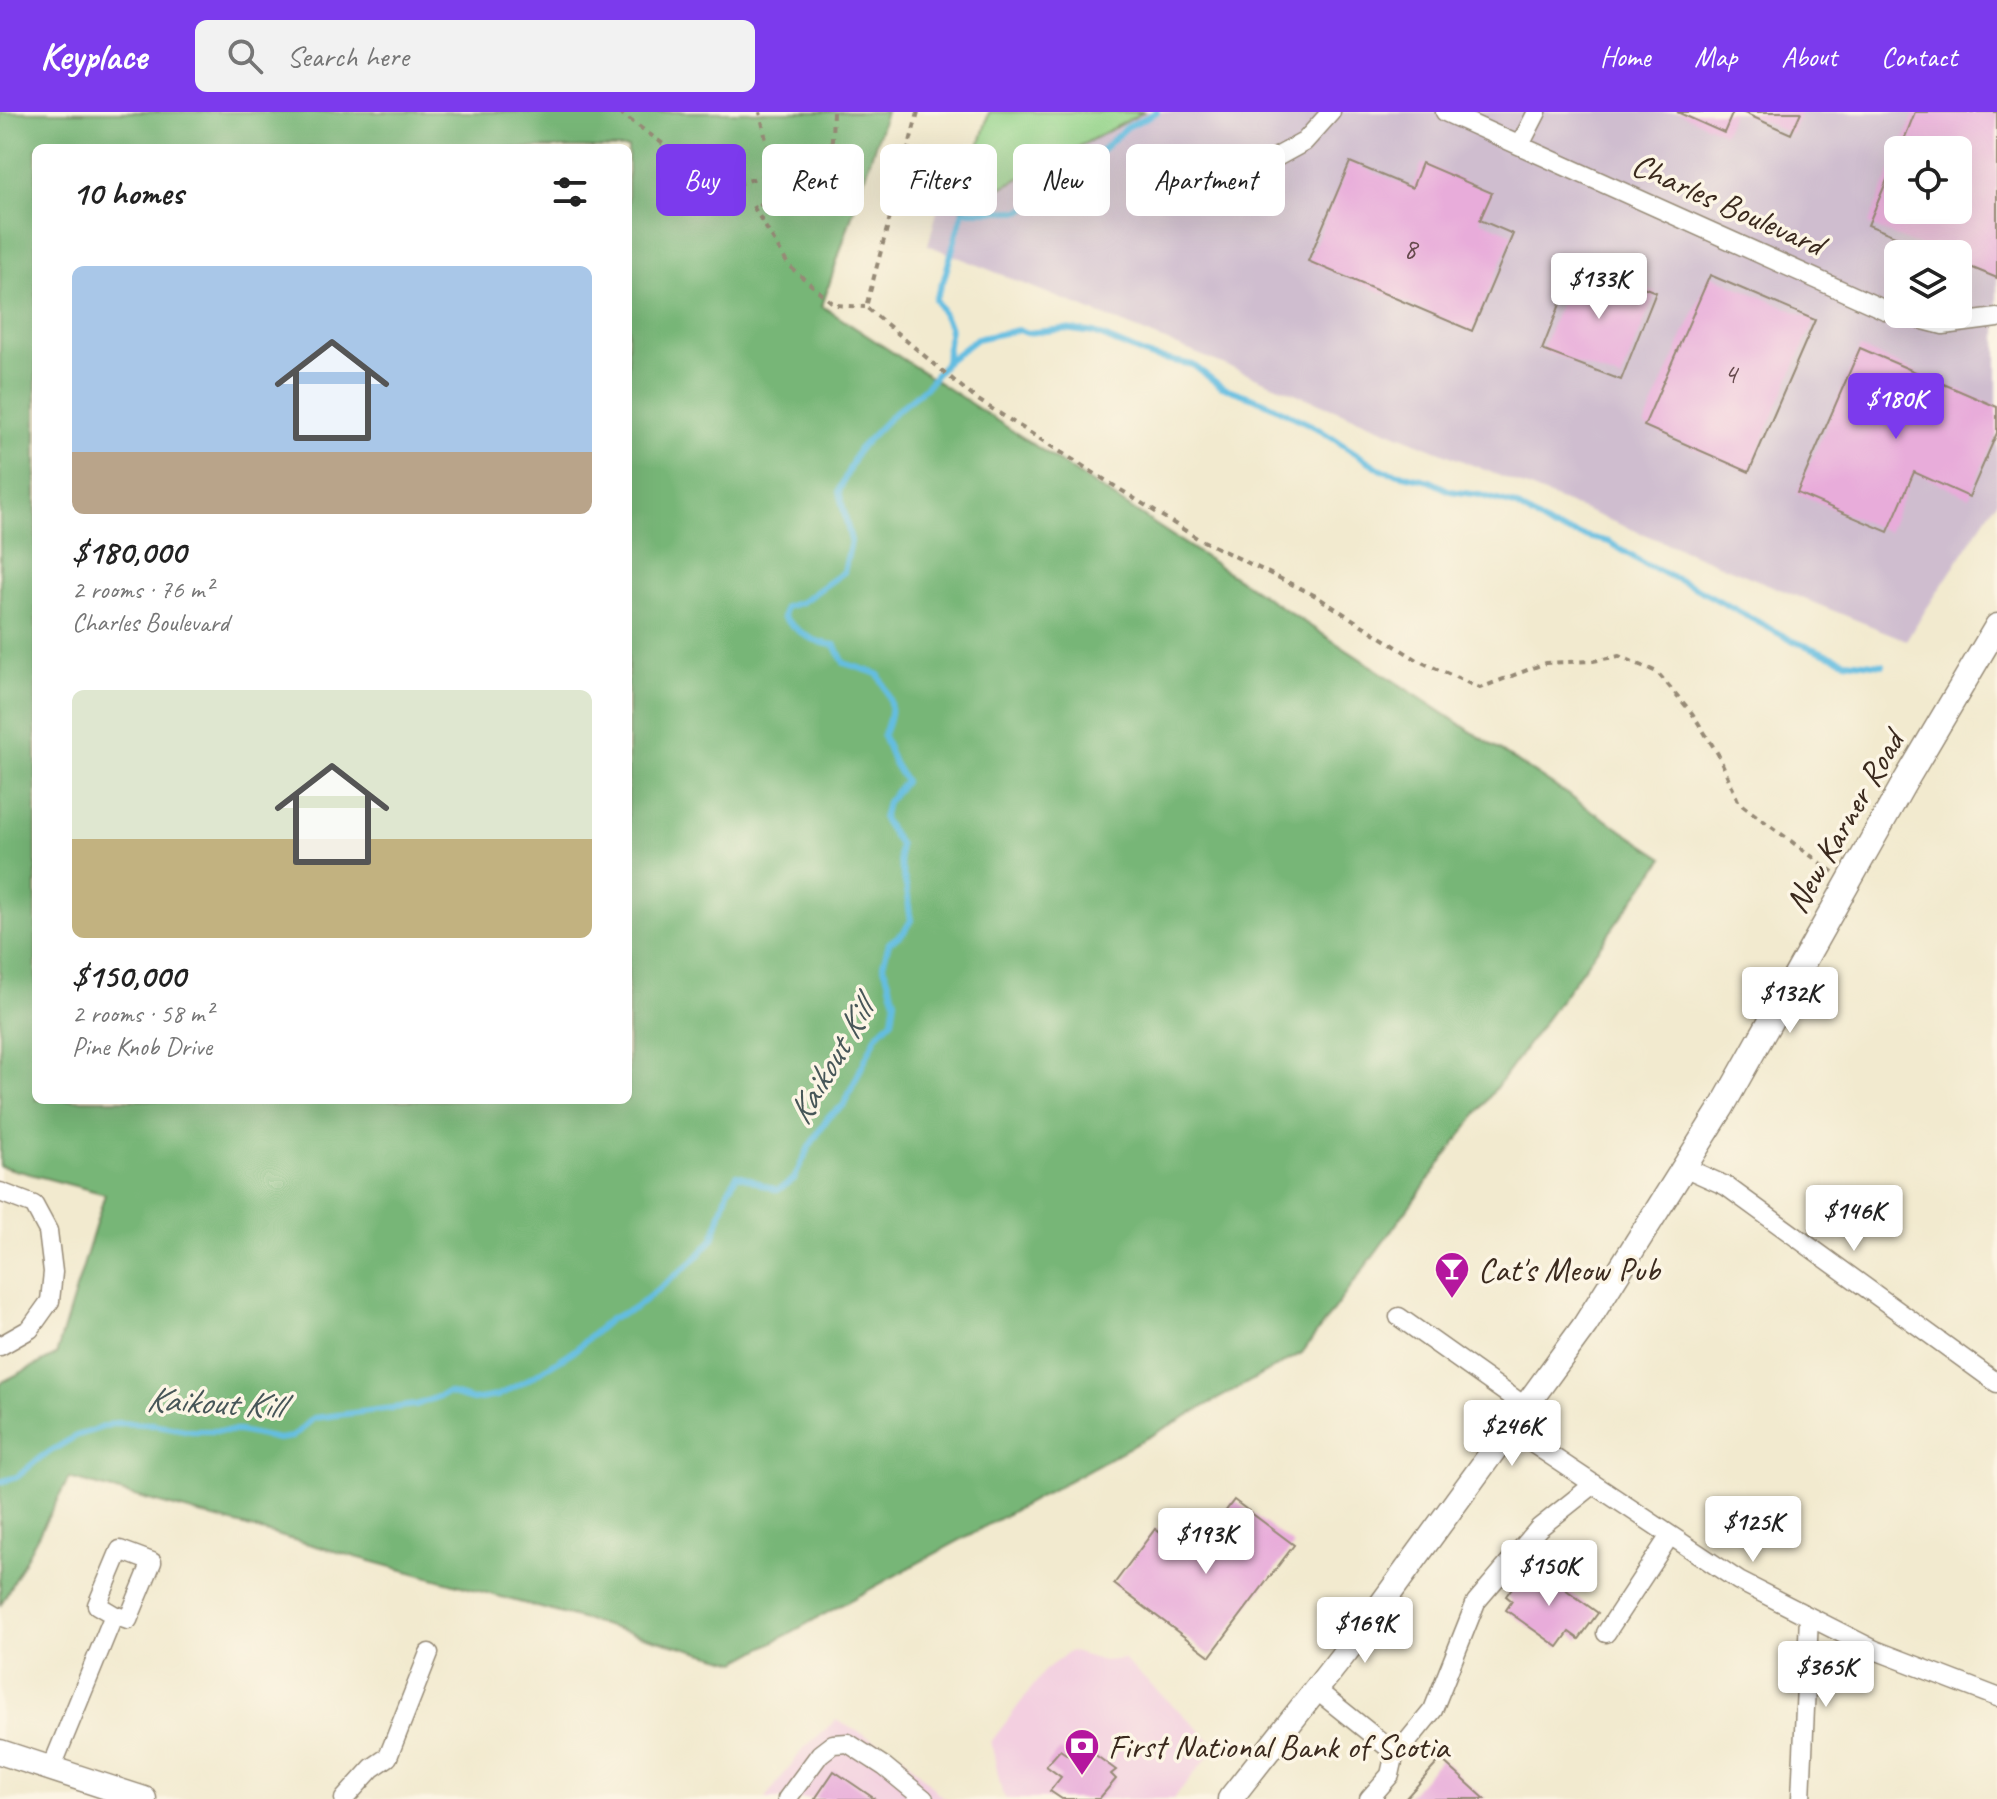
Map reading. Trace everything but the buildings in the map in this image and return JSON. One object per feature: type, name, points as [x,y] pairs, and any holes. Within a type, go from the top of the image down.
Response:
[{"type":"main road","name":"New Karner Road","points":[[1230,1799],[1362,1631],[1585,1325],[1686,1168],[1997,626]]},
{"type":"main road","points":[[0,1752],[144,1799]]},
{"type":"street","points":[[1285,152],[1304,142],[1331,112]]},
{"type":"street","name":"Charles Boulevard","points":[[1445,112],[1884,310]]},
{"type":"street","points":[[1520,145],[1537,112]]},
{"type":"street","name":"Charles Boulevard","points":[[1972,321],[1997,318]]},
{"type":"street","points":[[1686,1168],[1726,1186],[1997,1383]]},
{"type":"street","points":[[0,1192],[34,1205],[48,1231],[53,1272],[50,1301],[30,1329],[0,1346]]},
{"type":"street","points":[[1399,1317],[1526,1407]]},
{"type":"street","points":[[1511,1429],[1739,1581],[1875,1650],[1997,1697]]},
{"type":"street","points":[[1315,1689],[1390,1749],[1402,1748],[1433,1710],[1476,1602],[1539,1528],[1593,1485]]},
{"type":"street","points":[[1606,1633],[1669,1537]]},
{"type":"street","points":[[51,1769],[114,1615]]},
{"type":"street","points":[[1801,1799],[1809,1617]]},
{"type":"street","points":[[344,1799],[372,1768],[388,1757],[429,1653]]},
{"type":"street","points":[[787,1799],[820,1754],[833,1744],[848,1743],[885,1767],[924,1799]]},
{"type":"street","points":[[1369,1799],[1390,1775],[1396,1748]]},
{"type":"path","points":[[619,112],[725,189],[773,172],[760,112]]},
{"type":"path","points":[[833,112],[830,189],[753,206],[789,266],[835,305],[866,307],[975,398],[1197,538],[1314,595],[1419,661],[1480,688],[1546,663],[1593,661],[1619,656],[1657,672],[1692,713],[1718,754],[1739,803],[1847,883]]},
{"type":"path","points":[[866,307],[918,112]]},
{"type":"shaded area","points":[[1100,112],[1997,112],[1997,501],[1906,640],[928,245],[936,216],[997,216],[997,167],[1013,159],[1013,216],[1110,216],[1110,144],[1040,144]]},
{"type":"shaded area","name":"First National Bank of Scotia","points":[[1070,1651],[1103,1661],[1123,1659],[1217,1746],[1173,1799],[1006,1799],[991,1742],[1046,1669]]},
{"type":"shaded area","points":[[836,1720],[902,1755],[939,1794],[948,1799],[765,1799],[804,1748]]},
{"type":"green space","points":[[0,112],[886,112],[864,179],[864,144],[762,144],[762,216],[852,216],[822,306],[1664,858],[1302,1353],[737,1662],[69,1478],[0,1606],[0,1383],[56,1355],[105,1194],[0,1166]]},
{"type":"green space","points":[[989,112],[1144,112],[1084,144],[1013,144],[1013,181],[997,190],[997,144],[980,144]]},
{"type":"waterway","name":"Kaikout Kill","points":[[0,1482],[17,1477],[41,1457],[76,1436],[115,1423],[152,1424],[191,1431],[239,1431],[278,1439],[292,1437],[314,1418],[416,1405],[448,1393],[473,1400],[497,1396],[575,1350],[610,1319],[635,1308],[692,1262],[713,1239],[728,1191],[737,1175],[778,1190],[794,1179],[809,1147],[829,1116],[843,1106],[877,1035],[892,1020],[895,1000],[883,964],[889,943],[904,932],[911,920],[900,845],[883,819],[887,802],[905,781],[883,736],[890,712],[886,691],[878,674],[844,663],[835,645],[806,636],[795,627],[783,617],[785,607],[802,602],[844,572],[851,541],[839,491],[858,450],[895,412],[925,388],[946,362],[950,327],[935,299],[944,279],[963,211],[1021,211],[1054,195],[1127,127],[1157,112]]},
{"type":"waterway","points":[[946,362],[976,339],[1018,330],[1026,333],[1065,329],[1094,333],[1149,356],[1193,365],[1222,387],[1262,401],[1315,427],[1382,470],[1430,481],[1450,491],[1515,505],[1552,528],[1609,542],[1646,565],[1694,587],[1791,640],[1845,661],[1883,665]]},
{"type":"place","name":"Cat's Meow Pub","points":[[1452,1300]]},
{"type":"place","name":"First National Bank of Scotia","points":[[1082,1777]]}]
